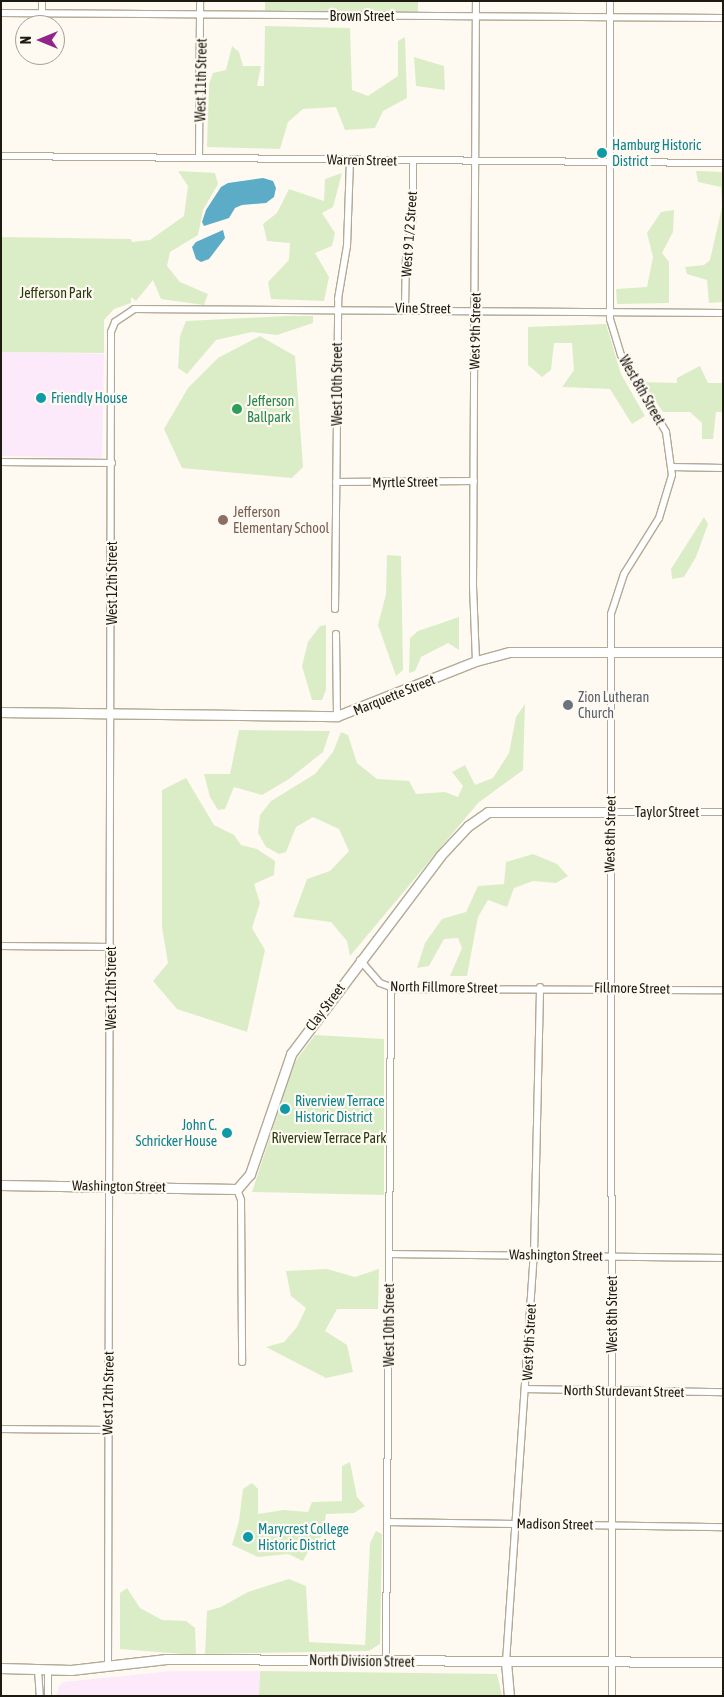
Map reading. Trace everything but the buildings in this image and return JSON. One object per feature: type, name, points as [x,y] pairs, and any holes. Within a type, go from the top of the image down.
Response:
[{"type":"street","points":[[42,1],[42,13]]},
{"type":"street","name":"West 11th Street","points":[[200,1],[200,158]]},
{"type":"street","name":"West 9th Street","points":[[476,1],[477,161],[474,481],[476,661]]},
{"type":"street","name":"West 8th Street","points":[[610,1],[610,312],[621,355],[666,432],[672,467],[668,497],[659,518],[624,574],[612,614],[610,812],[612,1696]]},
{"type":"street","name":"Brown Street","points":[[1,13],[201,16],[477,15],[723,18]]},
{"type":"street","name":"Warren Street","points":[[1,156],[723,162]]},
{"type":"street","name":"West 10th Street","points":[[335,609],[338,308],[347,246],[350,160]]},
{"type":"street","name":"West 9 1/2 Street","points":[[405,308],[406,257],[413,218],[413,160]]},
{"type":"street","name":"Vine Street","points":[[124,314],[134,309],[338,308],[723,313]]},
{"type":"street","name":"West 12th Street","points":[[108,1666],[107,1430],[112,713],[111,332],[124,314]]},
{"type":"street","points":[[1,462],[112,463]]},
{"type":"street","points":[[672,467],[723,468]]},
{"type":"street","name":"Myrtle Street","points":[[336,482],[474,481]]},
{"type":"street","points":[[336,634],[337,716]]},
{"type":"street","name":"Marquette Street","points":[[1,712],[337,716],[366,707],[476,661],[510,652],[723,652]]},
{"type":"street","name":"Clay Street","points":[[238,1189],[250,1174],[290,1054],[440,856],[481,815],[488,812],[610,812]]},
{"type":"street","name":"Taylor Street","points":[[610,812],[723,812]]},
{"type":"street","points":[[1,946],[111,947]]},
{"type":"street","name":"North Fillmore Street","points":[[360,960],[380,983],[391,988],[540,987]]},
{"type":"street","name":"West 9th Street","points":[[509,1696],[506,1662],[534,1254],[540,987]]},
{"type":"street","name":"Fillmore Street","points":[[540,987],[723,990]]},
{"type":"street","name":"West 10th Street","points":[[386,1661],[391,988]]},
{"type":"street","name":"Washington Street","points":[[1,1185],[238,1189]]},
{"type":"street","points":[[238,1189],[241,1200],[242,1362]]},
{"type":"street","name":"Washington Street","points":[[389,1254],[534,1254],[723,1258]]},
{"type":"street","name":"North Sturdevant Street","points":[[526,1389],[723,1392]]},
{"type":"street","points":[[1,1429],[107,1430]]},
{"type":"street","name":"Madison Street","points":[[388,1522],[723,1527]]},
{"type":"street","name":"North Division Street","points":[[1,1668],[48,1670],[108,1666],[166,1659],[723,1662]]},
{"type":"street","points":[[38,1670],[40,1696]]},
{"type":"street","points":[[48,1670],[48,1696]]},
{"type":"shaded area","points":[[1,352],[104,354],[102,458],[1,456]]},
{"type":"shaded area","points":[[173,1671],[260,1671],[259,1696],[56,1696],[59,1686],[64,1682]]},
{"type":"green space","points":[[265,1],[418,1],[418,12],[265,12]]},
{"type":"green space","points":[[265,26],[350,28],[352,90],[368,96],[398,76],[398,41],[405,37],[407,98],[383,111],[375,128],[345,130],[336,107],[303,109],[288,122],[280,149],[207,147],[209,84],[213,73],[226,70],[232,46],[239,52],[243,66],[261,66],[257,86],[264,86]]},
{"type":"green space","points":[[414,57],[444,66],[445,90],[416,86]]},
{"type":"green space","name":"Jefferson Park","points":[[178,171],[215,173],[218,184],[203,210],[198,235],[170,252],[167,266],[180,282],[208,294],[204,305],[161,299],[153,280],[136,301],[131,297],[131,303],[114,309],[104,320],[104,353],[1,352],[1,237],[131,239],[132,242],[150,240],[184,216],[188,186]]},
{"type":"green space","points":[[696,171],[723,172],[723,302],[709,303],[707,280],[687,274],[685,267],[704,265],[710,260],[722,207],[721,187],[698,182]]},
{"type":"green space","points":[[342,173],[333,207],[322,213],[335,233],[332,246],[315,253],[329,277],[324,301],[271,299],[268,282],[289,260],[290,243],[267,241],[263,224],[277,213],[289,189],[324,201],[325,179]]},
{"type":"green space","points":[[674,210],[673,232],[662,253],[669,262],[669,303],[617,304],[616,289],[647,287],[653,257],[647,233],[661,212]]},
{"type":"green space","points":[[313,316],[313,323],[277,335],[252,332],[216,340],[187,374],[178,368],[180,336],[186,321]]},
{"type":"green space","points":[[606,324],[621,374],[645,416],[632,424],[610,389],[562,387],[574,370],[572,343],[554,343],[551,370],[542,377],[528,365],[528,327]]},
{"type":"green space","name":"Jefferson Ballpark","points":[[260,336],[295,356],[303,467],[292,478],[182,468],[164,429],[188,388],[218,358]]},
{"type":"green space","points":[[700,366],[708,383],[723,383],[723,412],[716,412],[713,439],[702,439],[702,423],[690,412],[663,412],[642,382],[677,383],[677,378]]},
{"type":"green space","points":[[704,517],[708,524],[696,557],[684,577],[672,579],[671,569]]},
{"type":"green space","points":[[387,555],[401,556],[403,670],[396,676],[378,625],[386,594]]},
{"type":"green space","points":[[459,617],[459,650],[448,643],[421,657],[415,671],[409,673],[410,638],[418,631]]},
{"type":"green space","points":[[326,625],[326,690],[322,700],[312,700],[302,666],[308,642],[320,626]]},
{"type":"green space","points":[[525,704],[523,770],[478,803],[350,956],[347,941],[331,922],[293,917],[307,879],[330,871],[349,851],[339,829],[313,817],[296,827],[286,852],[279,854],[266,847],[258,833],[260,815],[271,801],[315,774],[333,752],[341,732],[348,735],[357,763],[377,779],[409,781],[416,794],[445,792],[458,797],[463,786],[452,772],[465,765],[475,785],[493,778],[509,753],[516,717]]},
{"type":"green space","points":[[239,730],[330,731],[323,752],[289,779],[262,795],[234,787],[225,809],[218,810],[210,797],[204,774],[230,774]]},
{"type":"green space","points":[[186,778],[214,825],[234,835],[241,845],[257,849],[275,861],[274,875],[254,884],[260,903],[252,928],[265,950],[247,1032],[177,1009],[153,981],[168,963],[162,927],[162,790]]},
{"type":"green space","points":[[533,854],[557,864],[568,876],[556,883],[533,881],[514,888],[507,907],[488,900],[478,917],[467,976],[450,976],[462,948],[458,938],[444,939],[429,966],[417,968],[425,943],[442,919],[466,912],[478,886],[504,884],[506,862]]},
{"type":"green space","name":"Riverview Terrace Park","points":[[315,1035],[384,1039],[384,1195],[252,1192],[294,1063]]},
{"type":"green space","points":[[327,1269],[355,1277],[379,1269],[378,1309],[337,1309],[325,1331],[347,1345],[353,1372],[326,1378],[266,1347],[284,1342],[297,1327],[306,1308],[291,1296],[286,1271]]},
{"type":"green space","points":[[350,1462],[357,1497],[365,1506],[354,1513],[326,1514],[323,1535],[311,1546],[303,1561],[288,1554],[258,1557],[232,1545],[239,1521],[243,1489],[252,1483],[258,1489],[258,1514],[284,1510],[308,1512],[312,1502],[342,1501],[342,1466]]},
{"type":"green space","points":[[376,1531],[382,1534],[380,1644],[369,1651],[205,1654],[207,1611],[221,1607],[248,1592],[289,1579],[306,1586],[309,1642],[365,1645],[370,1543]]},
{"type":"green space","points":[[127,1588],[140,1608],[162,1620],[186,1621],[195,1628],[196,1655],[120,1649],[120,1593]]},
{"type":"green space","points":[[260,1671],[497,1674],[502,1696],[259,1696]]},
{"type":"water","points":[[263,178],[273,181],[276,188],[274,197],[266,203],[242,205],[235,208],[229,218],[204,226],[202,222],[206,210],[221,187],[228,183]]},
{"type":"water","points":[[223,230],[225,238],[209,259],[201,262],[196,259],[192,247],[196,242]]},
{"type":"place","name":"Hamburg Historic District","points":[[602,153]]},
{"type":"place","name":"Friendly House","points":[[41,398]]},
{"type":"place","name":"Jefferson Ballpark","points":[[237,409]]},
{"type":"place","name":"Jefferson Elementary School","points":[[223,520]]},
{"type":"place","name":"Zion Lutheran Church","points":[[568,705]]},
{"type":"place","name":"Riverview Terrace Historic District","points":[[285,1109]]},
{"type":"place","name":"John C. Schricker House","points":[[227,1133]]},
{"type":"place","name":"Marycrest College Historic District","points":[[248,1537]]}]
